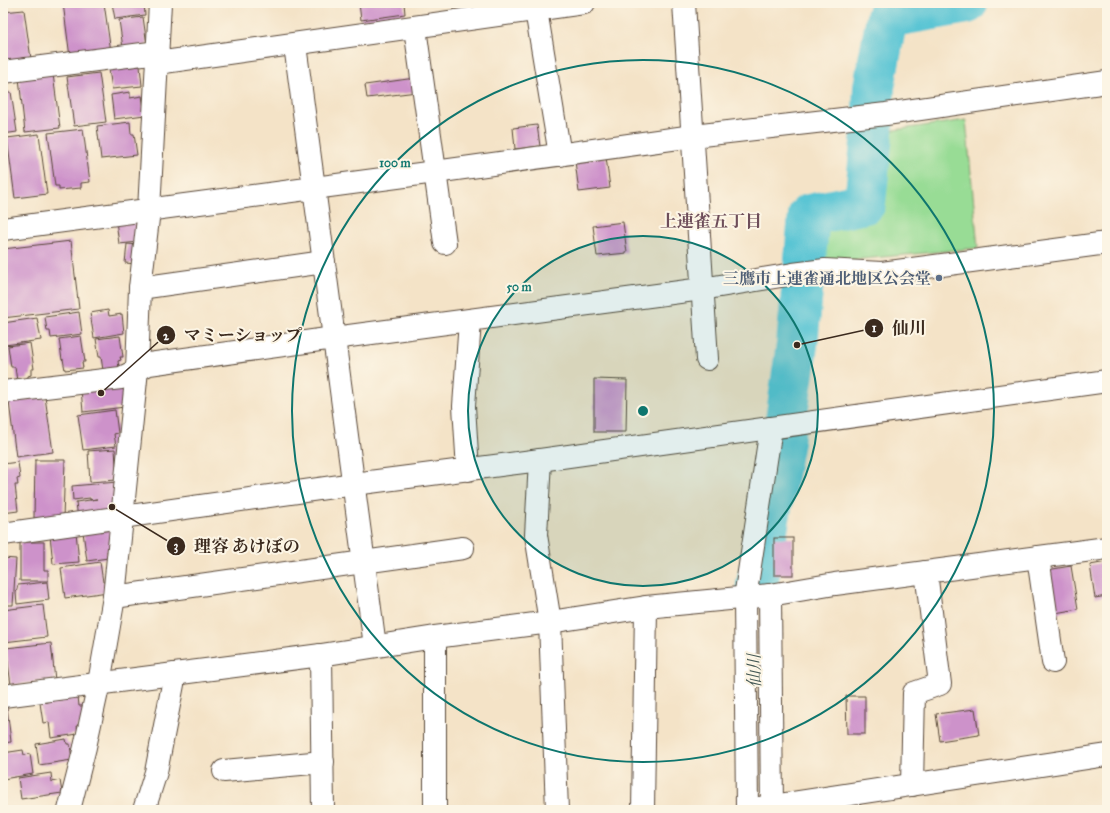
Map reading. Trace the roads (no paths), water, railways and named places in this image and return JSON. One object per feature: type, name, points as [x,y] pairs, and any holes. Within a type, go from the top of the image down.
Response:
[{"type":"street","points":[[69,810],[99,683],[114,597],[137,370],[140,288],[149,210],[160,3]]},
{"type":"street","points":[[3,72],[295,45],[584,3]]},
{"type":"street","points":[[684,3],[707,359]]},
{"type":"street","points":[[536,10],[560,155]]},
{"type":"street","points":[[415,28],[445,243]]},
{"type":"street","points":[[295,45],[376,646]]},
{"type":"street","points":[[3,229],[435,172],[693,136],[856,118],[1107,82]]},
{"type":"street","points":[[3,392],[121,378],[149,364],[334,338],[702,290],[793,274],[825,270],[882,272],[1107,243]]},
{"type":"street","points":[[140,288],[324,262]]},
{"type":"street","points":[[468,470],[464,406],[470,321]]},
{"type":"street","points":[[3,534],[354,484],[468,470],[1107,381]]},
{"type":"street","points":[[771,428],[744,598],[747,810],[858,802],[912,785],[1107,755]]},
{"type":"street","points":[[540,460],[536,535],[550,622],[557,810]]},
{"type":"street","points":[[114,597],[463,548]]},
{"type":"street","points":[[3,696],[321,655],[435,636],[550,622],[646,608],[770,595],[835,584],[1107,548]]},
{"type":"street","points":[[1038,557],[1053,662]]},
{"type":"street","points":[[912,785],[914,693],[940,684],[926,572]]},
{"type":"street","points":[[770,595],[772,808]]},
{"type":"street","points":[[643,810],[646,608]]},
{"type":"street","points":[[435,636],[436,810]]},
{"type":"street","points":[[321,655],[323,810]]},
{"type":"street","points":[[144,810],[156,772],[175,674]]},
{"type":"street","points":[[224,771],[323,762]]},
{"type":"waterway","name":"仙川","points":[[757,585],[783,441],[797,345],[809,215],[865,203],[872,133],[874,87],[887,17],[967,3]]},
{"type":"place","name":"三鷹市上連雀通北地区公会堂","points":[[939,278]]},
{"type":"place","name":"仙川","points":[[797,345]]},
{"type":"place","name":"マミーショップ","points":[[101,393]]},
{"type":"place","name":"理容 あけぼの","points":[[112,507]]},
{"type":"district","name":"上連雀五丁目","points":[[711,221]]}]
